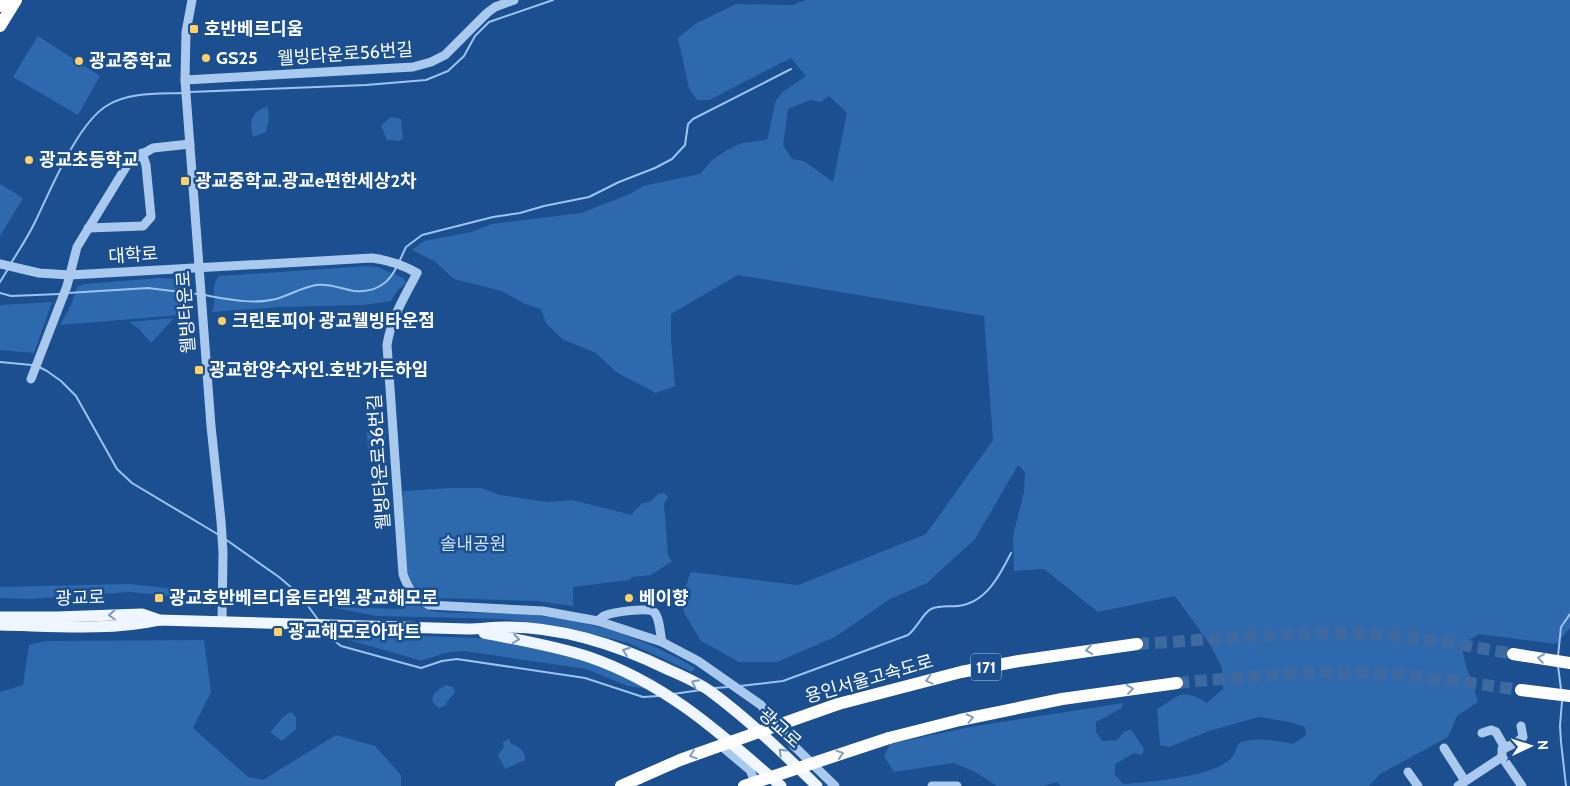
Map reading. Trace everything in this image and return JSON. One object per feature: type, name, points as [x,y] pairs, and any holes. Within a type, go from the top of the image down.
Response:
[{"type":"highway","points":[[0,6],[3,0]]},
{"type":"highway","points":[[0,26],[16,0]]},
{"type":"highway","name":"용인서울고속도로","points":[[621,786],[680,760],[838,704],[961,672],[1009,662],[1137,644]]},
{"type":"highway","points":[[1512,654],[1570,663]]},
{"type":"highway","points":[[744,786],[889,738],[960,720],[1062,699],[1177,683]]},
{"type":"highway","points":[[1521,690],[1570,696]]},
{"type":"main road","name":"광교로","points":[[0,617],[142,614],[159,620]]},
{"type":"main road","name":"광교로","points":[[0,625],[114,626],[159,620],[222,621],[468,630],[506,627],[539,629],[574,635],[644,657],[698,684],[718,698],[774,745],[817,786]]},
{"type":"main road","points":[[468,630],[528,641],[570,652],[618,669],[651,685],[694,712],[720,732],[781,786]]},
{"type":"street","name":"웰빙타운로","points":[[192,0],[186,32],[185,84],[211,426],[221,521],[223,552],[222,621]]},
{"type":"street","name":"웰빙타운로56번길","points":[[185,84],[412,67],[431,62],[445,55],[487,12],[514,0]]},
{"type":"street","points":[[31,379],[67,286],[77,247],[130,162],[142,153],[162,146],[190,144]]},
{"type":"street","points":[[88,228],[143,226],[149,221],[151,217],[146,165],[142,153]]},
{"type":"street","name":"웰빙타운로36번길","points":[[199,267],[372,258],[389,261],[407,267],[417,273],[397,310],[387,345],[401,555],[403,574],[406,584],[412,592],[420,601],[429,605],[540,611],[598,621],[662,642],[714,671],[749,696],[769,714],[794,746],[835,786]]},
{"type":"street","name":"대학로","points":[[1,264],[53,276],[199,267]]},
{"type":"street","points":[[598,621],[604,616],[614,613],[646,609],[656,615],[662,642]]},
{"type":"street","points":[[1444,748],[1462,784],[1523,737],[1520,726]]},
{"type":"street","points":[[1482,734],[1491,730],[1496,732],[1503,752],[1522,786]]},
{"type":"street","points":[[726,750],[750,770],[757,786]]},
{"type":"street","points":[[1408,772],[1418,786]]},
{"type":"street","points":[[932,786],[957,786]]},
{"type":"green space","points":[[805,0],[1570,0],[1570,628],[1556,644],[1479,634],[1462,644],[1466,666],[1478,702],[1457,716],[1448,737],[1380,774],[1369,786],[1061,786],[1057,782],[1043,786],[997,786],[973,771],[953,763],[894,772],[884,756],[890,744],[970,727],[1123,703],[1122,708],[1096,722],[1096,732],[1102,741],[1117,740],[1124,732],[1131,729],[1144,749],[1142,755],[1134,753],[1115,764],[1115,775],[1123,784],[1198,774],[1224,764],[1232,757],[1239,743],[1272,740],[1293,744],[1306,735],[1305,727],[1290,722],[1259,717],[1209,731],[1169,747],[1160,745],[1157,709],[1176,697],[1186,694],[1207,703],[1223,689],[1222,668],[1211,646],[1175,596],[1098,612],[1044,569],[1014,571],[1013,536],[1024,492],[1025,472],[1018,465],[975,539],[927,583],[890,599],[835,637],[777,662],[739,662],[701,641],[686,616],[680,601],[691,572],[798,585],[926,534],[993,440],[984,316],[738,275],[671,314],[675,386],[656,393],[616,372],[596,353],[562,339],[546,323],[541,309],[525,304],[502,291],[454,279],[434,261],[412,250],[424,241],[471,232],[492,224],[581,213],[630,194],[643,186],[700,174],[711,161],[727,150],[742,143],[767,140],[776,100],[784,91],[806,76],[791,58],[709,100],[697,100],[689,88],[678,38],[695,24],[736,4],[793,5]],"holes":[[[829,96],[847,113],[833,182],[804,161],[792,159],[783,145],[788,109],[810,100],[821,102]]]},
{"type":"green space","points":[[38,36],[100,76],[78,115],[13,77]]},
{"type":"green space","points":[[268,107],[269,121],[266,132],[253,137],[251,126],[255,114]]},
{"type":"green space","points":[[391,117],[401,119],[403,138],[399,141],[387,140],[381,125]]},
{"type":"green space","points":[[0,184],[23,198],[0,236]]},
{"type":"green space","points":[[367,266],[377,267],[403,278],[406,283],[397,291],[391,301],[363,305],[280,307],[212,312],[214,307],[214,289],[219,276]]},
{"type":"green space","points":[[159,278],[182,279],[189,285],[192,314],[60,325],[71,305],[77,287],[84,284]]},
{"type":"green space","points":[[52,302],[34,353],[0,350],[0,305]]},
{"type":"green space","points":[[174,318],[151,343],[139,329],[129,322]]},
{"type":"green space","points":[[385,431],[386,448],[368,449],[367,432]]},
{"type":"green space","name":"솔내공원","points":[[481,488],[500,495],[548,502],[572,500],[632,515],[643,503],[650,502],[658,494],[664,493],[668,497],[664,504],[668,556],[672,561],[651,575],[632,577],[629,580],[573,587],[573,606],[536,601],[432,597],[417,588],[411,581],[407,570],[403,535],[403,491]]},
{"type":"green space","points":[[128,584],[207,592],[201,599],[130,592],[28,599],[0,598],[0,587]]},
{"type":"green space","points":[[405,587],[416,601],[431,611],[533,615],[581,623],[628,636],[673,655],[695,668],[692,672],[629,643],[565,627],[503,619],[377,616],[331,607],[404,609],[406,606]]},
{"type":"green space","points":[[395,635],[502,640],[563,653],[610,670],[647,689],[628,686],[586,669],[464,651],[445,653],[419,660],[342,638]]},
{"type":"green space","points":[[204,640],[211,692],[193,728],[248,777],[263,780],[336,735],[375,746],[401,775],[401,786],[0,786],[0,692],[23,685],[29,645],[46,641]]},
{"type":"green space","points":[[446,685],[453,687],[455,692],[446,703],[447,705],[439,708],[432,698],[436,692]]},
{"type":"green space","points":[[291,712],[296,717],[296,729],[282,741],[270,732],[284,716]]},
{"type":"green space","points":[[509,739],[511,744],[517,746],[523,752],[525,760],[505,769],[498,755],[504,747],[503,742]]},
{"type":"waterway","points":[[190,92],[366,85],[426,80],[448,71],[464,56],[475,36],[489,22],[553,0]]},
{"type":"waterway","points":[[399,262],[406,247],[422,235],[493,217],[520,213],[589,197],[619,182],[655,168],[672,159],[685,145],[688,124],[693,119],[791,69]]},
{"type":"waterway","points":[[11,263],[30,231],[66,157],[86,126],[97,114],[108,105],[125,98],[144,94],[182,93]]},
{"type":"waterway","points":[[204,295],[240,301],[267,301],[316,285],[331,285],[354,291],[368,290],[380,286],[390,278],[397,266]]},
{"type":"waterway","points":[[0,282],[8,269]]},
{"type":"waterway","points":[[67,293],[148,288],[197,294]]},
{"type":"waterway","points":[[0,293],[11,296],[60,294]]},
{"type":"waterway","points":[[0,362],[32,365]]},
{"type":"waterway","points":[[39,367],[61,381],[76,396],[117,469],[132,483],[219,535]]},
{"type":"waterway","points":[[225,539],[279,577],[300,595],[319,621]]},
{"type":"waterway","points":[[740,686],[783,681],[908,635],[931,609],[958,606],[977,600],[997,579],[1011,553]]},
{"type":"waterway","points":[[1558,656],[1561,627],[1570,614]]},
{"type":"waterway","points":[[325,629],[331,638],[341,646],[421,668],[442,661],[457,659],[585,678],[643,697],[659,696]]},
{"type":"waterway","points":[[1558,666],[1561,689]]},
{"type":"waterway","points":[[715,688],[728,687]]},
{"type":"waterway","points":[[673,694],[701,690]]},
{"type":"waterway","points":[[1562,701],[1560,726],[1566,786]]},
{"type":"tunnel","points":[[1137,644],[1336,633],[1421,639],[1513,654]]},
{"type":"tunnel","points":[[1177,683],[1270,675],[1362,673],[1422,677],[1521,690]]},
{"type":"place","name":"호반베르디움","points":[[194,29]]},
{"type":"place","name":"GS25","points":[[206,58]]},
{"type":"place","name":"광교중학교","points":[[79,61]]},
{"type":"place","name":"광교초등학교","points":[[29,160]]},
{"type":"place","name":"광교중학교.광교e편한세상2차","points":[[185,181]]},
{"type":"place","name":"크린토피아 광교웰빙타운점","points":[[222,321]]},
{"type":"place","name":"광교한양수자인.호반가든하임","points":[[199,370]]},
{"type":"place","name":"광교호반베르디움트라엘.광교해모로","points":[[159,598]]},
{"type":"place","name":"베이향","points":[[629,598]]},
{"type":"place","name":"광교해모로아파트","points":[[278,632]]}]
